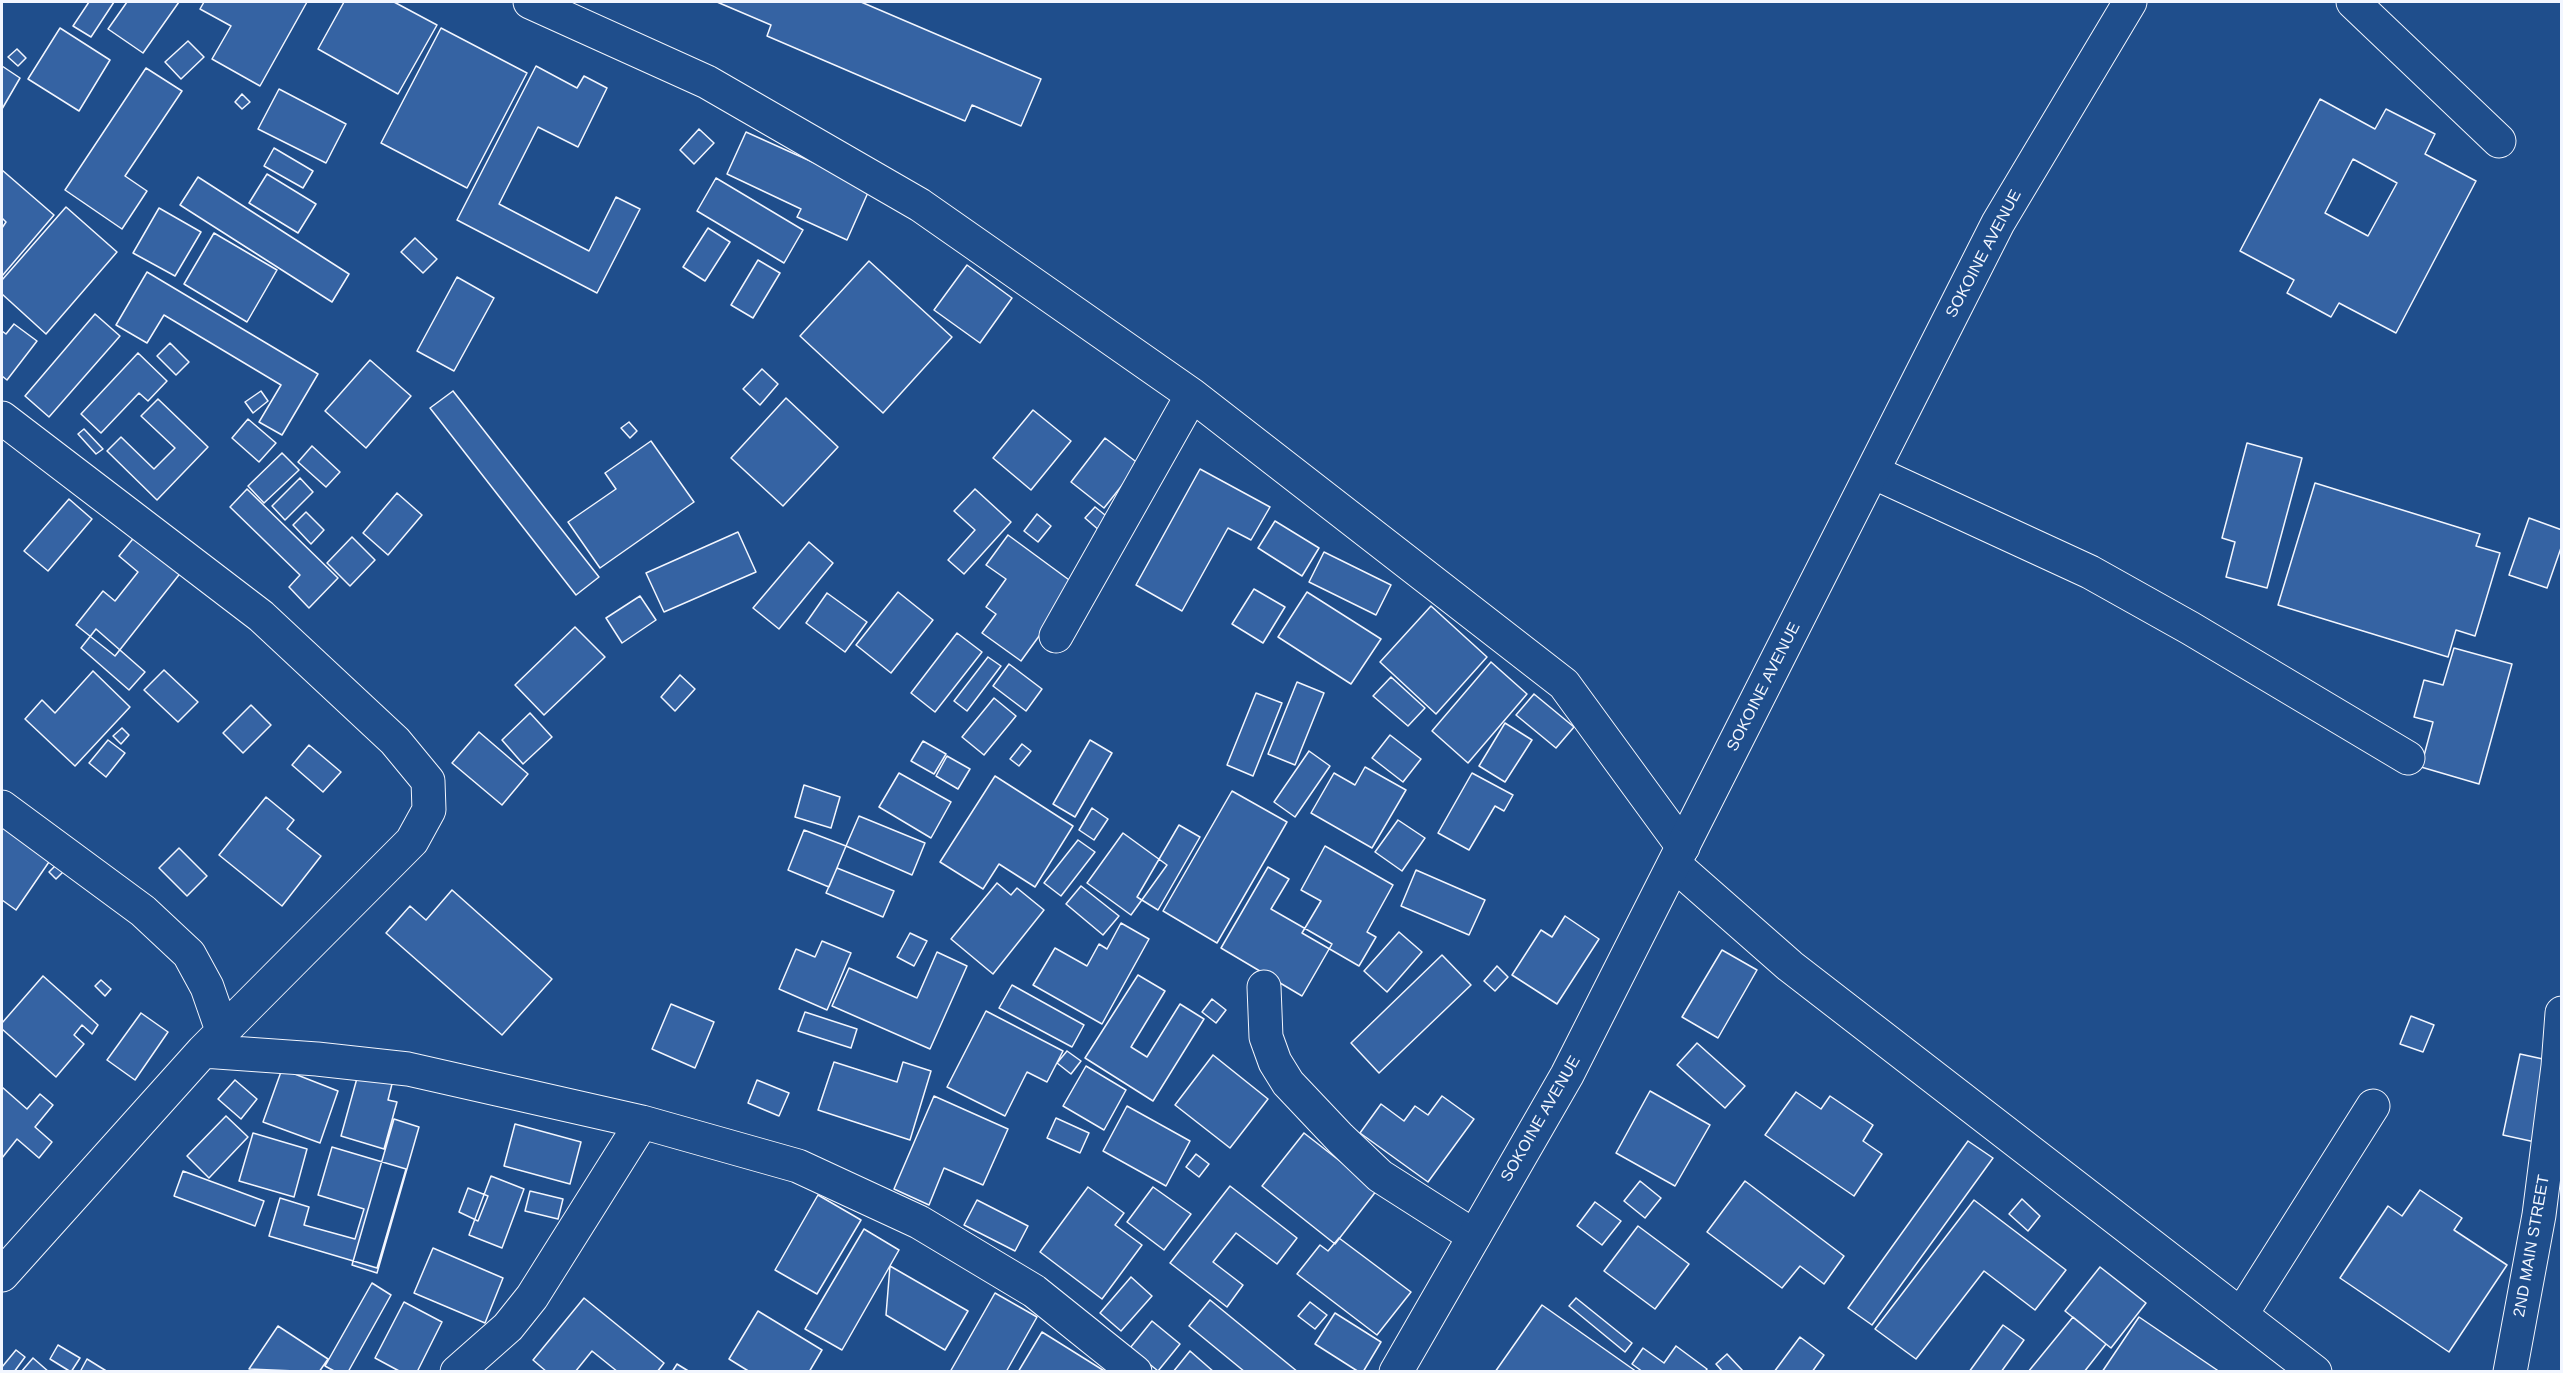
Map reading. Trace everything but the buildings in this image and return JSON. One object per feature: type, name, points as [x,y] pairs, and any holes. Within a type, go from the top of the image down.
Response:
[{"type":"street","points":[[530,2],[707,82],[920,204],[1192,395],[1564,684],[1679,856],[1790,966],[2315,1371]]},
{"type":"street","name":"SOKOINE AVENUE","points":[[1396,1371],[1567,1075],[1998,223],[2130,2]]},
{"type":"street","points":[[2353,2],[2499,141]]},
{"type":"street","points":[[1056,636],[1192,395]]},
{"type":"street","points":[[2,418],[261,616],[395,741],[428,781],[429,810],[412,841],[213,1042],[2,1275]]},
{"type":"street","points":[[1873,472],[2090,572],[2190,628],[2408,758]]},
{"type":"street","points":[[2,807],[143,911],[189,954],[207,987],[213,1042]]},
{"type":"street","points":[[1264,987],[1266,1037],[1275,1062],[1288,1083],[1380,1176],[1474,1236]]},
{"type":"street","name":"2ND MAIN STREET","points":[[2510,1371],[2539,1215],[2558,1066],[2562,1013]]},
{"type":"street","points":[[213,1042],[408,1069],[642,1122],[798,1166],[919,1222],[1034,1291],[1135,1371]]},
{"type":"street","points":[[2241,1315],[2373,1106]]},
{"type":"street","points":[[457,1371],[508,1327],[532,1297],[642,1122]]}]
